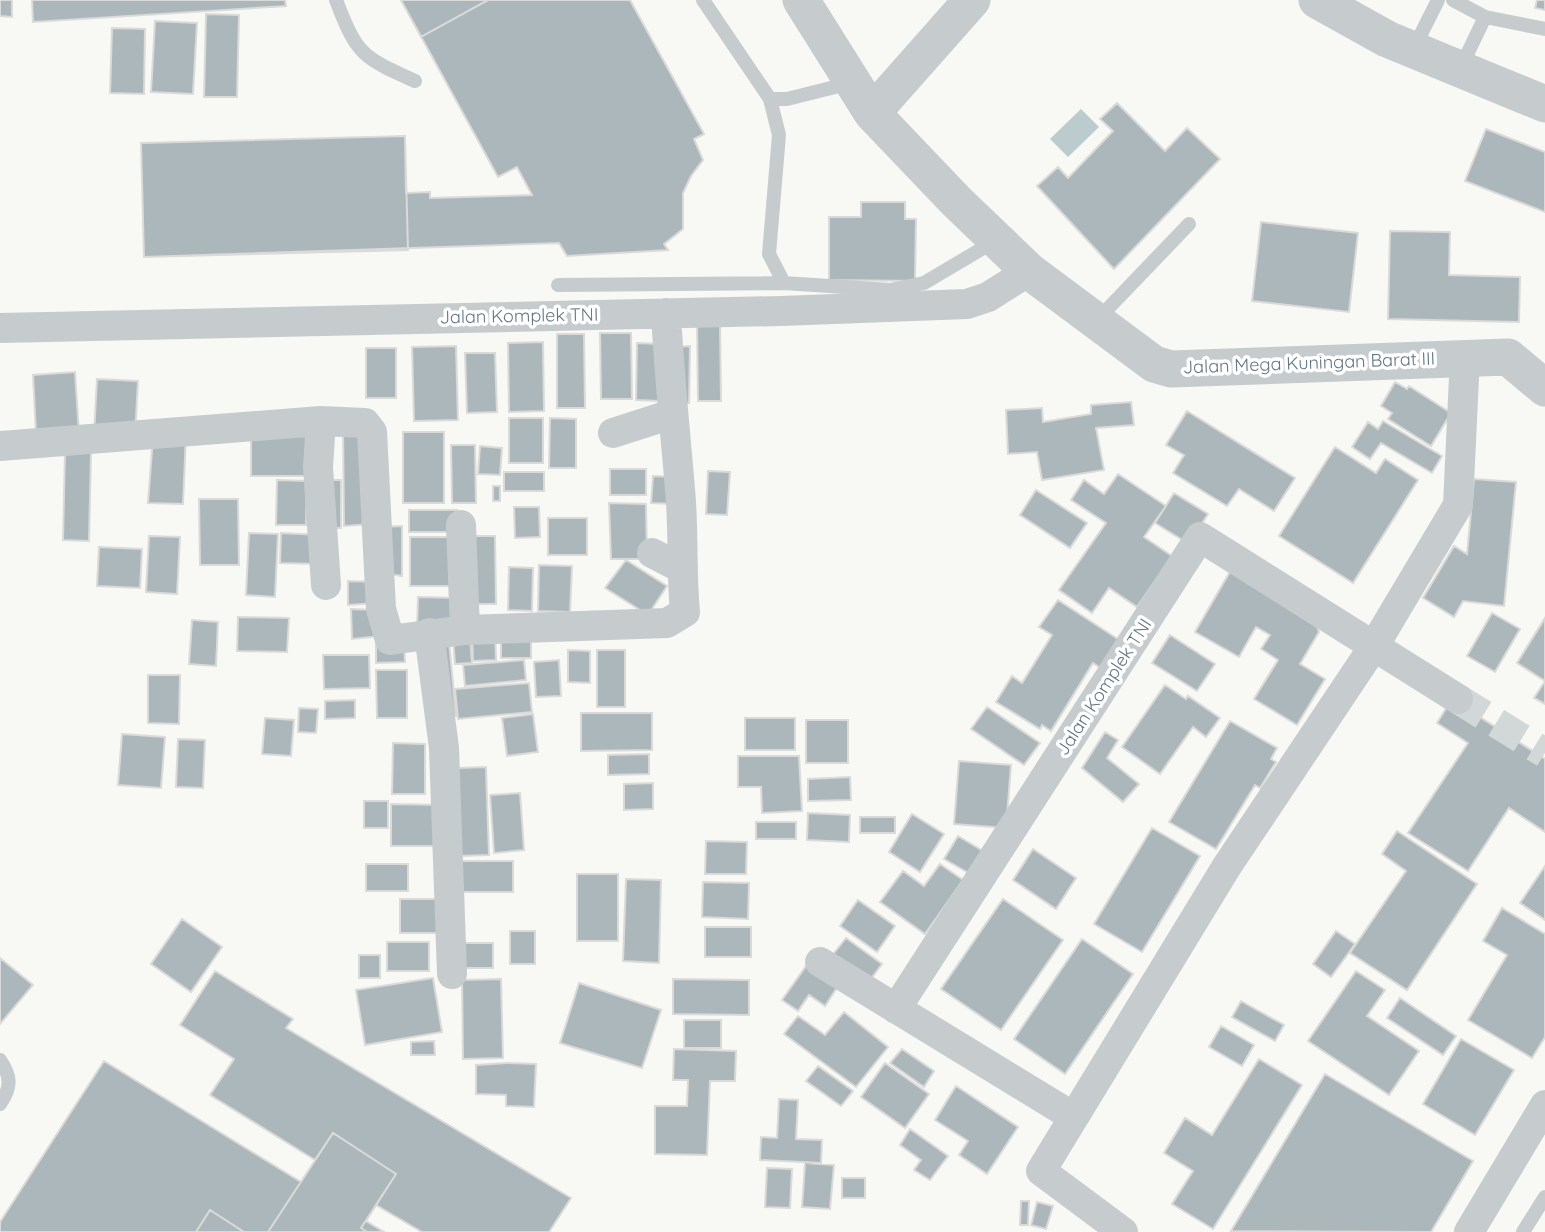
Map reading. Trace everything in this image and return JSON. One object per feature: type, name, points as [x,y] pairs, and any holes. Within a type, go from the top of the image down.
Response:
[{"type":"street","name":"Jalan Mega Kuningan Barat III","points":[[801,0],[862,98],[995,241],[1029,271],[1154,365],[1171,369],[1465,356],[1508,357],[1545,387]]},
{"type":"street","points":[[862,98],[972,0]]},
{"type":"street","points":[[1317,0],[1387,39],[1545,104]]},
{"type":"street","name":"Jalan Komplek TNI","points":[[0,328],[967,304],[988,297],[1029,271]]},
{"type":"street","points":[[0,446],[321,421],[365,423],[372,432],[382,609],[390,640],[429,633],[667,623],[685,612],[681,568],[680,491],[671,414],[666,313]]},
{"type":"street","points":[[1123,1232],[1041,1171],[1072,1116],[1227,866],[1374,646],[1458,505],[1465,356]]},
{"type":"street","points":[[612,433],[671,414]]},
{"type":"street","points":[[321,421],[318,467],[326,585]]},
{"type":"street","points":[[461,524],[465,631]]},
{"type":"street","name":"Jalan Komplek TNI","points":[[896,1009],[1200,537],[1374,646]]},
{"type":"street","points":[[652,553],[681,568]]},
{"type":"street","points":[[429,633],[444,748],[452,974]]},
{"type":"street","points":[[1374,646],[1458,698]]},
{"type":"street","points":[[820,962],[1072,1116]]},
{"type":"street","points":[[1469,1232],[1545,1105]]},
{"type":"lane","points":[[336,0],[352,41],[375,63],[415,81]]},
{"type":"lane","points":[[703,0],[770,99],[779,135],[769,254],[784,283]]},
{"type":"lane","points":[[1414,50],[1438,0]]},
{"type":"lane","points":[[1453,0],[1485,17],[1545,29]]},
{"type":"lane","points":[[1460,70],[1485,17]]},
{"type":"lane","points":[[770,99],[862,98]]},
{"type":"lane","points":[[1096,321],[1189,224]]},
{"type":"lane","points":[[558,285],[784,283],[890,290],[924,283],[995,241]]},
{"type":"lane","points":[[0,1060],[10,1075],[9,1087],[0,1104]]},
{"type":"lane","points":[[1523,1232],[1545,1197]]},
{"type":"shaded area","points":[[1081,109],[1099,127],[1068,157],[1050,139]]},
{"type":"building","points":[[0,0],[12,0],[12,17],[0,16]]},
{"type":"building","points":[[32,0],[285,0],[286,6],[33,22]]},
{"type":"building","points":[[401,0],[630,0],[704,134],[694,139],[703,160],[683,193],[683,229],[664,244],[668,250],[567,256],[559,243],[144,257],[141,143],[405,136],[406,193],[430,192],[430,198],[532,195],[517,167],[498,177]]},
{"type":"building","points":[[401,0],[488,0],[421,37]]},
{"type":"building","points":[[1537,0],[1545,0],[1545,10],[1535,8]]},
{"type":"building","points":[[206,14],[239,15],[237,97],[204,97]]},
{"type":"building","points":[[155,21],[197,23],[193,94],[151,92]]},
{"type":"building","points":[[112,28],[145,29],[144,94],[110,93]]},
{"type":"building","points":[[1117,103],[1165,151],[1187,128],[1220,159],[1114,269],[1037,186],[1058,167],[1068,178],[1113,131],[1100,119]]},
{"type":"building","points":[[1486,129],[1545,152],[1545,212],[1465,181]]},
{"type":"building","points":[[405,136],[408,250],[144,257],[141,143]]},
{"type":"building","points":[[861,202],[905,202],[905,219],[916,219],[915,281],[829,280],[829,217],[861,217]]},
{"type":"building","points":[[1261,222],[1358,233],[1349,312],[1252,301]]},
{"type":"building","points":[[1390,231],[1450,232],[1449,275],[1520,277],[1519,322],[1388,319]]},
{"type":"building","points":[[697,322],[720,322],[721,401],[698,401]]},
{"type":"building","points":[[600,333],[631,333],[632,399],[601,399]]},
{"type":"building","points":[[557,334],[584,334],[585,408],[557,408]]},
{"type":"building","points":[[543,342],[544,411],[509,412],[508,343]]},
{"type":"building","points":[[637,343],[662,344],[661,401],[636,400]]},
{"type":"building","points":[[456,346],[458,420],[414,421],[412,347]]},
{"type":"building","points":[[690,346],[689,403],[672,403],[672,347]]},
{"type":"building","points":[[366,348],[396,348],[396,398],[366,398]]},
{"type":"building","points":[[465,353],[495,353],[497,412],[467,413]]},
{"type":"building","points":[[75,372],[79,433],[36,434],[33,375]]},
{"type":"building","points":[[97,379],[138,381],[135,436],[94,434]]},
{"type":"building","points":[[1395,382],[1407,389],[1409,386],[1451,413],[1431,446],[1388,419],[1392,413],[1381,406]]},
{"type":"building","points":[[1131,402],[1134,425],[1096,428],[1104,470],[1042,480],[1037,452],[1008,454],[1006,410],[1042,408],[1043,422],[1091,414],[1091,405]]},
{"type":"building","points":[[1187,411],[1295,478],[1274,511],[1239,489],[1227,506],[1173,473],[1184,455],[1166,445]]},
{"type":"building","points":[[509,418],[543,418],[543,463],[509,463]]},
{"type":"building","points":[[550,418],[576,419],[576,468],[549,468]]},
{"type":"building","points":[[1383,421],[1442,456],[1432,473],[1381,443],[1370,459],[1352,447],[1368,422],[1378,429]]},
{"type":"building","points":[[343,424],[365,428],[371,524],[344,526]]},
{"type":"building","points":[[309,431],[309,476],[251,476],[251,433]]},
{"type":"building","points":[[403,432],[444,432],[444,503],[403,503]]},
{"type":"building","points":[[186,434],[183,504],[148,503],[153,437]]},
{"type":"building","points":[[451,445],[475,445],[476,503],[452,503]]},
{"type":"building","points":[[480,446],[502,448],[500,475],[478,474]]},
{"type":"building","points":[[1335,447],[1376,473],[1385,459],[1418,480],[1353,583],[1279,536]]},
{"type":"building","points":[[65,452],[91,453],[89,541],[63,540]]},
{"type":"building","points":[[610,469],[646,469],[646,495],[610,495]]},
{"type":"building","points":[[708,471],[730,472],[727,515],[706,514]]},
{"type":"building","points":[[504,472],[544,472],[544,491],[504,491]]},
{"type":"building","points":[[1118,474],[1166,506],[1144,537],[1172,556],[1137,607],[1109,588],[1092,613],[1059,590],[1106,523],[1071,500],[1084,480],[1104,494]]},
{"type":"building","points":[[653,476],[677,477],[675,504],[651,503]]},
{"type":"building","points":[[1474,479],[1516,482],[1504,606],[1463,601],[1454,617],[1423,598],[1454,546],[1467,554]]},
{"type":"building","points":[[277,480],[307,481],[306,525],[276,525]]},
{"type":"building","points":[[324,480],[341,480],[341,528],[324,528]]},
{"type":"building","points":[[493,486],[500,486],[500,501],[493,501]]},
{"type":"building","points":[[1036,490],[1087,523],[1070,548],[1020,515]]},
{"type":"building","points":[[1174,493],[1208,514],[1189,544],[1155,523]]},
{"type":"building","points":[[199,499],[238,499],[239,565],[200,565]]},
{"type":"building","points":[[609,503],[646,504],[647,559],[611,559]]},
{"type":"building","points":[[514,507],[539,507],[540,537],[515,538]]},
{"type":"building","points":[[409,510],[457,510],[457,532],[409,532]]},
{"type":"building","points":[[548,518],[587,518],[587,555],[548,555]]},
{"type":"building","points":[[402,526],[402,576],[383,573],[381,527]]},
{"type":"building","points":[[249,533],[278,534],[275,597],[246,595]]},
{"type":"building","points":[[281,533],[320,535],[319,564],[280,563]]},
{"type":"building","points":[[149,536],[180,537],[177,594],[146,592]]},
{"type":"building","points":[[466,536],[495,536],[496,604],[467,604]]},
{"type":"building","points":[[410,537],[450,537],[450,586],[410,586]]},
{"type":"building","points":[[99,547],[142,549],[140,588],[97,586]]},
{"type":"building","points":[[626,560],[667,586],[648,615],[605,588]]},
{"type":"building","points":[[539,565],[572,566],[570,612],[538,611]]},
{"type":"building","points":[[509,567],[533,568],[532,611],[508,610]]},
{"type":"building","points":[[1231,570],[1317,627],[1319,632],[1300,664],[1325,679],[1297,725],[1254,699],[1278,660],[1261,649],[1270,635],[1256,627],[1239,657],[1195,632]]},
{"type":"building","points":[[348,581],[377,582],[377,603],[348,605]]},
{"type":"building","points":[[418,597],[460,598],[460,629],[417,628]]},
{"type":"building","points":[[1058,600],[1127,645],[1108,673],[1093,663],[1051,731],[1042,725],[1040,729],[996,702],[1012,676],[1022,683],[1052,635],[1039,627]]},
{"type":"building","points":[[351,609],[376,610],[380,636],[352,639]]},
{"type":"building","points":[[1492,613],[1520,629],[1495,672],[1467,656]]},
{"type":"building","points":[[238,617],[289,618],[287,652],[237,651]]},
{"type":"building","points":[[1545,618],[1545,681],[1517,663]]},
{"type":"building","points":[[192,620],[218,622],[216,666],[189,664]]},
{"type":"building","points":[[495,631],[496,660],[473,661],[472,632]]},
{"type":"building","points":[[501,634],[531,634],[531,658],[501,658]]},
{"type":"building","points":[[1170,635],[1215,664],[1197,691],[1152,663]]},
{"type":"building","points":[[470,636],[472,663],[455,664],[453,638]]},
{"type":"building","points":[[404,641],[405,662],[376,663],[376,642]]},
{"type":"building","points":[[449,641],[456,716],[442,718],[435,642]]},
{"type":"building","points":[[568,650],[590,651],[590,683],[568,682]]},
{"type":"building","points":[[597,650],[625,650],[625,707],[597,707]]},
{"type":"building","points":[[323,655],[369,655],[370,688],[324,689]]},
{"type":"building","points":[[524,660],[526,680],[465,686],[463,665]]},
{"type":"building","points":[[559,660],[561,696],[536,697],[534,662]]},
{"type":"building","points":[[376,670],[407,670],[407,718],[377,718]]},
{"type":"building","points":[[148,675],[180,675],[179,724],[148,723]]},
{"type":"building","points":[[1545,681],[1545,704],[1534,698]]},
{"type":"building","points":[[529,683],[532,712],[458,719],[455,689]]},
{"type":"building","points":[[1165,685],[1186,699],[1188,696],[1220,718],[1206,737],[1193,727],[1160,774],[1122,747]]},
{"type":"building","points":[[1452,699],[1545,759],[1545,832],[1509,808],[1468,871],[1408,833],[1468,743],[1437,723]]},
{"type":"building","points":[[355,700],[355,718],[325,719],[325,701]]},
{"type":"building","points":[[987,707],[1040,743],[1024,765],[971,729]]},
{"type":"building","points":[[299,708],[318,709],[316,733],[298,732]]},
{"type":"building","points":[[581,713],[652,713],[652,750],[581,751]]},
{"type":"building","points":[[533,714],[538,752],[507,756],[502,718]]},
{"type":"building","points":[[265,718],[294,720],[291,756],[262,754]]},
{"type":"building","points":[[745,718],[795,718],[795,750],[745,750]]},
{"type":"building","points":[[806,720],[848,720],[848,763],[806,763]]},
{"type":"building","points":[[1230,721],[1277,748],[1271,759],[1276,762],[1260,788],[1255,785],[1216,849],[1169,822]]},
{"type":"building","points":[[1105,732],[1118,740],[1107,758],[1139,784],[1123,802],[1082,768]]},
{"type":"building","points":[[122,734],[165,737],[161,788],[118,785]]},
{"type":"building","points":[[178,739],[205,740],[203,788],[176,787]]},
{"type":"building","points":[[393,743],[425,744],[425,794],[392,794]]},
{"type":"building","points":[[649,754],[649,774],[608,775],[608,755]]},
{"type":"building","points":[[738,756],[799,756],[802,811],[762,813],[761,787],[738,787]]},
{"type":"building","points":[[959,761],[1011,765],[1006,828],[954,824]]},
{"type":"building","points":[[486,767],[489,855],[460,856],[457,768]]},
{"type":"building","points":[[850,777],[851,800],[808,801],[808,779]]},
{"type":"building","points":[[653,783],[653,809],[624,810],[624,784]]},
{"type":"building","points":[[520,793],[524,850],[494,853],[490,795]]},
{"type":"building","points":[[364,801],[388,801],[388,828],[364,828]]},
{"type":"building","points":[[391,804],[444,805],[443,846],[391,846]]},
{"type":"building","points":[[808,813],[850,815],[849,842],[807,840]]},
{"type":"building","points":[[912,814],[944,834],[920,872],[889,852]]},
{"type":"building","points":[[860,817],[895,817],[895,833],[860,833]]},
{"type":"building","points":[[756,822],[796,822],[796,839],[756,839]]},
{"type":"building","points":[[1152,828],[1200,856],[1142,952],[1094,924]]},
{"type":"building","points":[[1397,831],[1477,884],[1407,990],[1350,953],[1406,871],[1382,854]]},
{"type":"building","points":[[958,836],[988,854],[974,876],[944,859]]},
{"type":"building","points":[[706,841],[747,842],[746,874],[705,874]]},
{"type":"building","points":[[1033,849],[1076,878],[1056,909],[1013,880]]},
{"type":"building","points":[[459,861],[513,861],[513,892],[459,892]]},
{"type":"building","points":[[366,864],[408,864],[408,891],[366,891]]},
{"type":"building","points":[[940,864],[963,880],[925,934],[880,902],[903,871],[924,886]]},
{"type":"building","points":[[1545,866],[1545,920],[1520,903]]},
{"type":"building","points":[[577,874],[618,874],[618,941],[577,941]]},
{"type":"building","points":[[626,879],[661,880],[659,963],[623,961]]},
{"type":"building","points":[[703,882],[749,883],[748,919],[702,917]]},
{"type":"building","points":[[400,899],[446,899],[446,933],[400,933]]},
{"type":"building","points":[[1003,899],[1063,940],[1001,1030],[941,989]]},
{"type":"building","points":[[858,900],[895,926],[877,952],[840,926]]},
{"type":"building","points":[[1502,908],[1545,934],[1545,1037],[1532,1058],[1468,1020],[1507,955],[1483,941]]},
{"type":"building","points":[[182,919],[222,947],[191,992],[151,964]]},
{"type":"building","points":[[705,927],[751,927],[751,957],[705,957]]},
{"type":"building","points":[[510,931],[535,931],[535,964],[510,964]]},
{"type":"building","points":[[1336,931],[1355,944],[1331,977],[1313,964]]},
{"type":"building","points":[[846,938],[882,964],[867,984],[831,957]]},
{"type":"building","points":[[1082,939],[1133,974],[1065,1074],[1014,1039]]},
{"type":"building","points":[[387,942],[429,942],[429,971],[387,971]]},
{"type":"building","points":[[459,943],[493,943],[493,968],[459,968]]},
{"type":"building","points":[[359,955],[380,955],[380,978],[359,978]]},
{"type":"building","points":[[0,958],[33,985],[0,1024]]},
{"type":"building","points":[[809,962],[840,983],[825,1006],[809,995],[798,1011],[782,1000]]},
{"type":"building","points":[[215,971],[293,1019],[286,1028],[571,1198],[549,1232],[422,1232],[376,1205],[396,1174],[333,1133],[315,1160],[210,1095],[234,1059],[180,1025]]},
{"type":"building","points":[[1356,971],[1385,990],[1367,1016],[1419,1051],[1389,1095],[1308,1041]]},
{"type":"building","points":[[433,978],[442,1032],[365,1045],[356,990]]},
{"type":"building","points":[[501,979],[503,1058],[463,1059],[462,980]]},
{"type":"building","points":[[673,979],[749,980],[749,1015],[673,1014]]},
{"type":"building","points":[[579,983],[661,1010],[642,1068],[560,1043]]},
{"type":"building","points":[[1400,998],[1456,1036],[1443,1055],[1387,1018]]},
{"type":"building","points":[[1241,1001],[1284,1025],[1275,1041],[1232,1017]]},
{"type":"building","points":[[844,1012],[888,1047],[856,1087],[784,1034],[798,1016],[825,1035]]},
{"type":"building","points":[[684,1020],[721,1020],[721,1048],[684,1048]]},
{"type":"building","points":[[1221,1026],[1254,1045],[1242,1066],[1209,1047]]},
{"type":"building","points":[[1461,1039],[1514,1070],[1475,1135],[1423,1104]]},
{"type":"building","points":[[434,1041],[435,1055],[411,1055],[411,1042]]},
{"type":"building","points":[[674,1049],[736,1051],[735,1081],[710,1081],[707,1155],[655,1154],[655,1106],[687,1106],[688,1080],[673,1080]]},
{"type":"building","points":[[902,1049],[934,1071],[924,1087],[890,1063]]},
{"type":"building","points":[[1259,1059],[1302,1085],[1213,1229],[1172,1204],[1193,1171],[1164,1153],[1185,1118],[1212,1135]]},
{"type":"building","points":[[104,1061],[301,1182],[333,1133],[396,1174],[366,1221],[384,1232],[0,1232],[0,1222]]},
{"type":"building","points":[[885,1063],[929,1094],[905,1128],[861,1097]]},
{"type":"building","points":[[536,1064],[534,1107],[506,1106],[506,1095],[476,1094],[476,1065]]},
{"type":"building","points":[[818,1066],[853,1091],[841,1106],[806,1081]]},
{"type":"building","points":[[1325,1074],[1473,1161],[1431,1232],[1231,1231]]},
{"type":"building","points":[[956,1086],[1018,1127],[987,1174],[959,1155],[968,1141],[935,1120]]},
{"type":"building","points":[[779,1099],[798,1100],[796,1139],[822,1140],[821,1163],[760,1160],[761,1137],[777,1138]]},
{"type":"building","points":[[910,1129],[948,1156],[930,1180],[914,1170],[921,1160],[900,1145]]},
{"type":"building","points":[[333,1133],[396,1174],[361,1228],[367,1232],[268,1232]]},
{"type":"building","points":[[805,1163],[834,1165],[830,1209],[802,1207]]},
{"type":"building","points":[[767,1168],[792,1169],[790,1208],[765,1207]]},
{"type":"building","points":[[842,1178],[865,1178],[865,1198],[842,1198]]},
{"type":"building","points":[[1021,1201],[1029,1201],[1028,1225],[1020,1225]]},
{"type":"building","points":[[1037,1202],[1053,1206],[1046,1229],[1031,1225]]},
{"type":"building","points":[[210,1210],[244,1232],[196,1232]]},
{"type":"tunnel","points":[[1458,699],[1545,753]]}]
